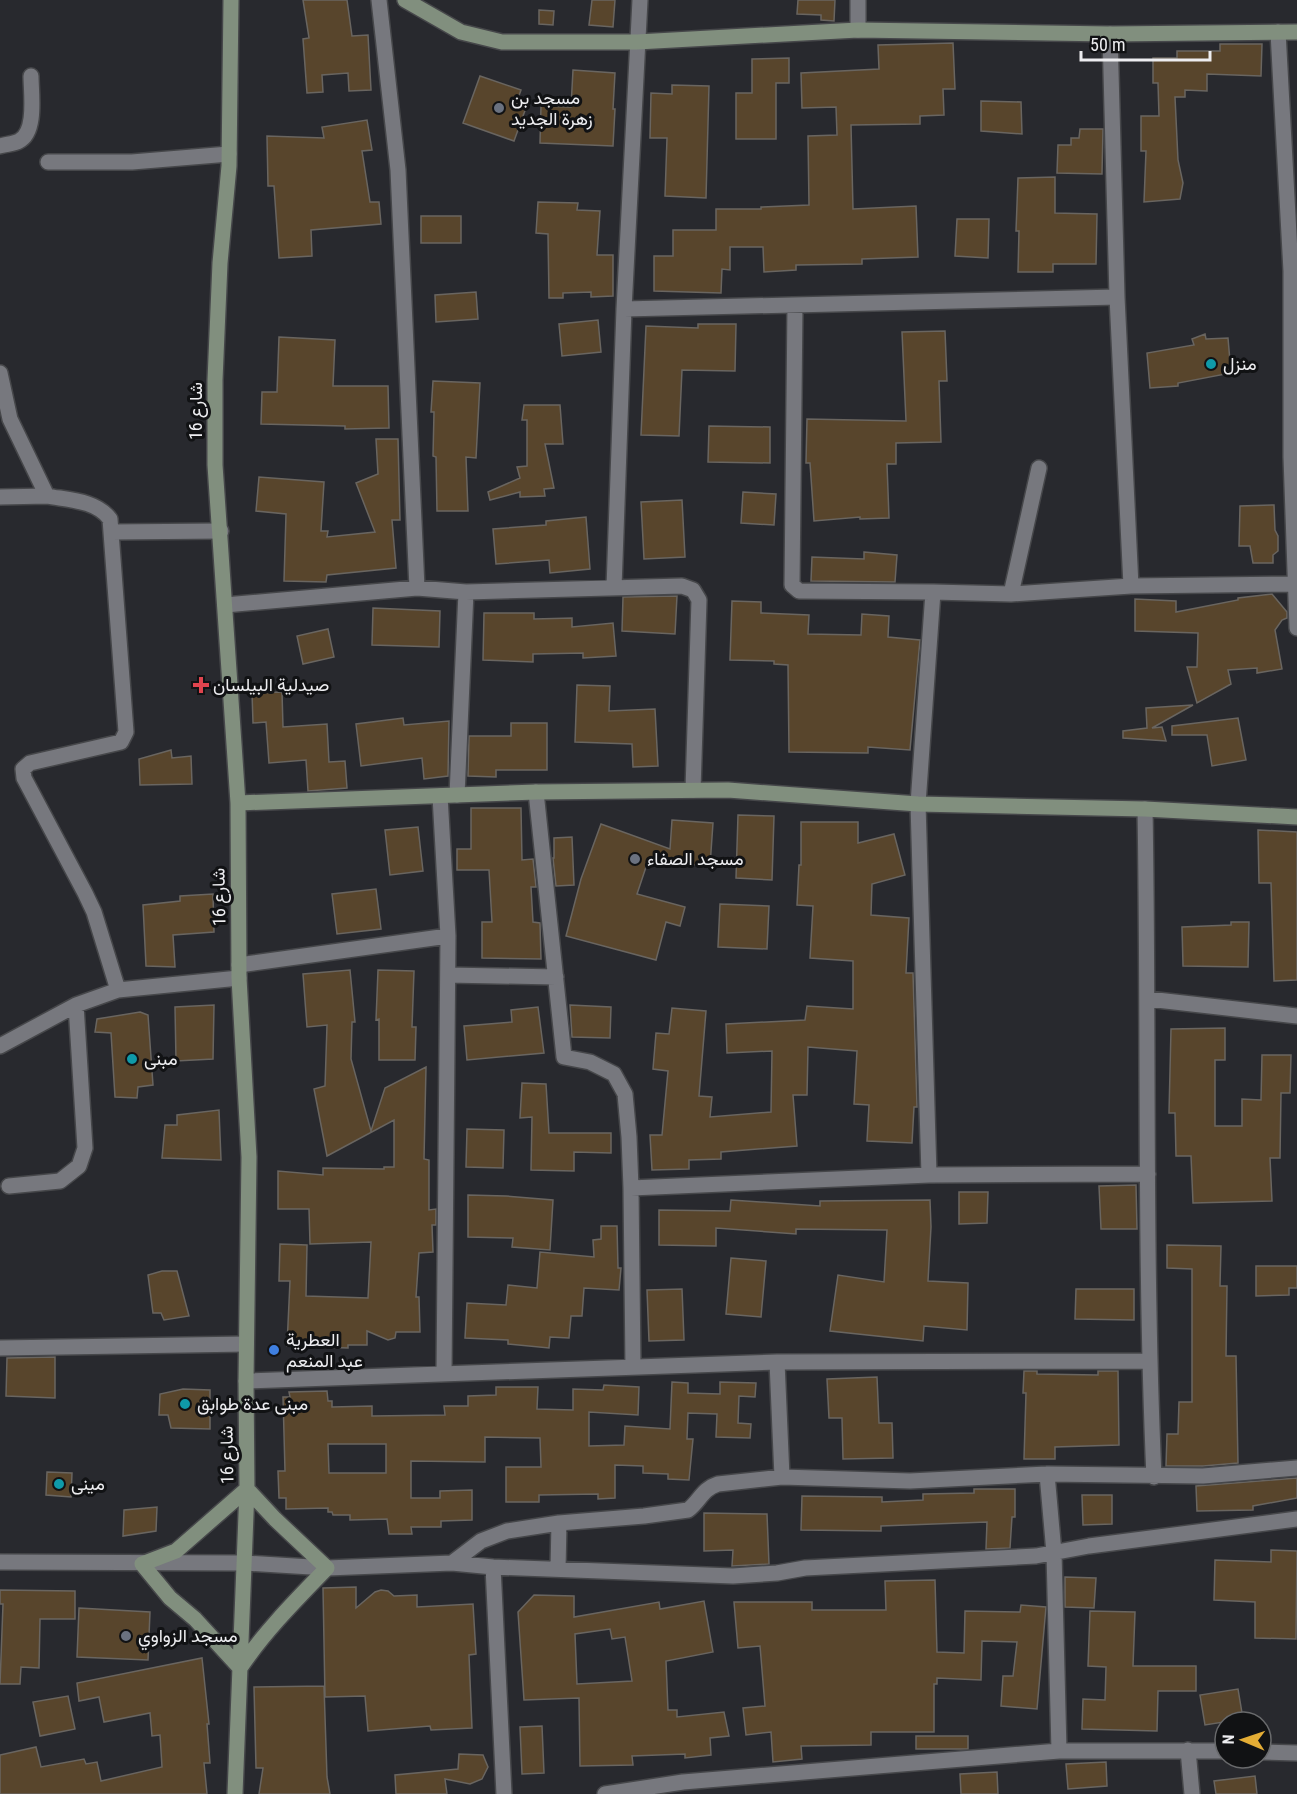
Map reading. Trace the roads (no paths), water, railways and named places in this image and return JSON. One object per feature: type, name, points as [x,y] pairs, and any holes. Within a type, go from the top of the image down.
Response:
[{"type":"street","name":"شارع 16","points":[[231,0],[229,154],[220,263],[215,380],[215,465],[238,803],[239,971],[249,1157],[246,1344],[247,1489],[235,1794]]},
{"type":"street","points":[[379,0],[398,170],[417,588]]},
{"type":"street","points":[[405,0],[461,32],[502,42],[637,42],[858,30],[1110,34],[1297,32]]},
{"type":"street","points":[[614,588],[624,309],[640,0]]},
{"type":"street","points":[[858,0],[858,30]]},
{"type":"street","points":[[1278,32],[1294,271],[1291,457],[1297,628]]},
{"type":"street","points":[[1110,34],[1117,297],[1131,586]]},
{"type":"street","points":[[0,146],[20,141],[27,134],[31,121],[31,76]]},
{"type":"street","points":[[48,162],[132,162],[229,154]]},
{"type":"street","points":[[624,309],[1117,297]]},
{"type":"street","points":[[795,305],[792,585],[799,591],[1011,594],[1131,586],[1295,584]]},
{"type":"street","points":[[0,374],[10,419],[47,496]]},
{"type":"street","points":[[1011,594],[1039,468]]},
{"type":"street","points":[[0,497],[47,496],[94,506],[104,510],[110,519],[126,732],[124,738],[121,742],[30,763],[23,769],[24,778],[86,893],[118,990]]},
{"type":"street","points":[[111,532],[221,531]]},
{"type":"street","points":[[225,605],[417,588],[466,592],[682,585],[693,590],[699,600],[693,790]]},
{"type":"street","points":[[457,795],[466,592]]},
{"type":"street","points":[[929,1175],[918,804],[933,592]]},
{"type":"street","points":[[238,803],[536,792],[728,790],[918,804],[1146,809],[1297,817]]},
{"type":"street","points":[[536,792],[564,1057],[590,1062],[614,1074],[625,1094],[630,1137],[633,1367]]},
{"type":"street","points":[[440,796],[448,936],[444,1374]]},
{"type":"street","points":[[1146,809],[1149,1361],[1154,1477]]},
{"type":"street","points":[[0,1046],[76,1005],[118,990],[448,936]]},
{"type":"street","points":[[448,975],[556,977]]},
{"type":"street","points":[[1148,999],[1297,1016]]},
{"type":"street","points":[[9,1186],[60,1181],[79,1166],[85,1148],[76,1005]]},
{"type":"street","points":[[631,1188],[929,1175],[1148,1174]]},
{"type":"street","points":[[0,1348],[246,1344]]},
{"type":"street","points":[[246,1381],[777,1362],[1149,1361]]},
{"type":"street","points":[[777,1362],[782,1477]]},
{"type":"street","points":[[452,1563],[481,1541],[507,1531],[559,1523],[688,1510],[709,1486],[718,1484],[782,1477],[910,1481],[1047,1474],[1203,1476],[1297,1468]]},
{"type":"street","points":[[1047,1474],[1054,1553],[1059,1751]]},
{"type":"street","points":[[142,1564],[176,1551],[247,1489],[327,1568]]},
{"type":"street","points":[[0,1562],[245,1563],[327,1568],[452,1563],[494,1568],[733,1576],[777,1573],[805,1568],[1021,1558],[1089,1546],[1297,1519]]},
{"type":"street","points":[[558,1569],[559,1523]]},
{"type":"street","points":[[142,1564],[170,1598],[195,1619],[240,1668],[275,1622],[327,1568]]},
{"type":"street","points":[[494,1568],[504,1794]]},
{"type":"street","points":[[1188,1750],[1192,1794]]},
{"type":"street","points":[[605,1794],[1059,1751],[1213,1751]]},
{"type":"street","points":[[1273,1752],[1297,1753]]},
{"type":"place","name":"مسجد بن زهرة الجديد","points":[[499,108]]},
{"type":"place","name":"منزل","points":[[1211,364]]},
{"type":"place","name":"صيدلية البيلسان","points":[[201,685]]},
{"type":"place","name":"مسجد الصفاء","points":[[635,859]]},
{"type":"place","name":"مبنى","points":[[132,1059]]},
{"type":"place","name":"العطرية عبد المنعم","points":[[274,1350]]},
{"type":"place","name":"مبنى عدة طوابق","points":[[185,1404]]},
{"type":"place","name":"مينى","points":[[59,1484]]},
{"type":"place","name":"مسجد الزواوي","points":[[126,1636]]}]
